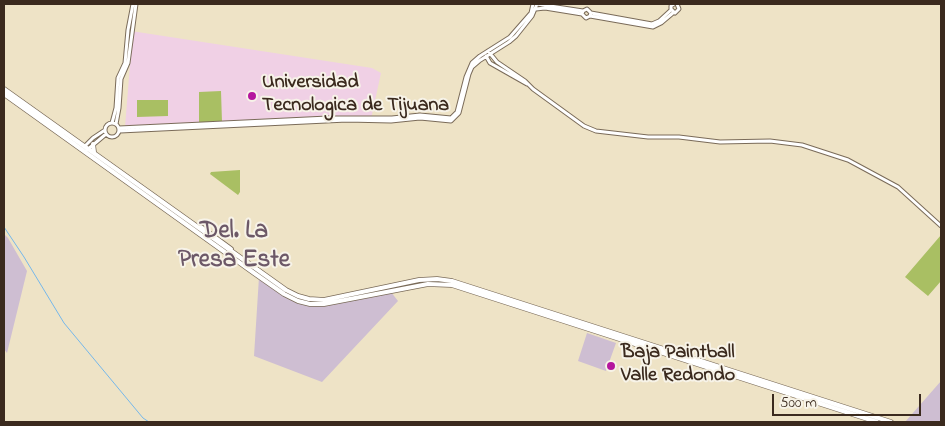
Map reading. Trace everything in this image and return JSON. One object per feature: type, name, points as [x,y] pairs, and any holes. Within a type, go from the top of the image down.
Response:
[{"type":"main road","points":[[4,89],[80,143],[89,145],[95,154],[123,172],[286,290],[309,299],[324,300],[428,279],[442,279],[891,422]]},
{"type":"main road","points":[[4,94],[278,290],[298,301],[310,304],[324,304],[428,284],[452,285],[876,422]]},
{"type":"main road","points":[[104,166],[107,165],[120,173],[123,172]]},
{"type":"street","points":[[114,123],[119,108],[121,79],[128,63],[134,4]]},
{"type":"street","points":[[105,132],[110,137],[114,137],[120,130],[347,120],[392,121],[420,118],[451,121],[459,113],[472,67],[516,32],[536,4]]},
{"type":"street","points":[[487,54],[516,36],[532,16],[536,9],[536,4]]},
{"type":"street","points":[[536,4],[582,13],[586,18],[590,15],[652,27],[661,23],[672,11],[671,7],[678,4]]},
{"type":"street","points":[[672,11],[677,12],[678,4]]},
{"type":"street","points":[[536,9],[545,8],[582,13],[587,9],[590,15]]},
{"type":"street","points":[[487,54],[490,63],[527,84],[584,126],[596,131],[720,142],[770,140],[794,143],[837,155],[861,166],[898,187],[941,226]]},
{"type":"street","points":[[114,123],[120,130]]},
{"type":"street","points":[[83,152],[105,132],[108,124],[114,123]]},
{"type":"shaded area","name":"Universidad Tecnologica de Tijuana","points":[[131,31],[372,68],[381,73],[371,119],[125,127],[132,40]]},
{"type":"shaded area","points":[[4,234],[27,271],[7,353],[4,349]]},
{"type":"shaded area","points":[[259,277],[285,295],[310,304],[391,292],[398,301],[322,382],[254,356]]},
{"type":"shaded area","points":[[587,333],[616,343],[606,371],[578,361]]},
{"type":"shaded area","points":[[941,381],[941,422],[905,422]]},
{"type":"green space","points":[[221,91],[222,122],[199,122],[199,92]]},
{"type":"green space","points":[[137,100],[168,100],[168,116],[137,117]]},
{"type":"green space","points":[[240,170],[240,192],[238,195],[210,174],[211,172]]},
{"type":"green space","points":[[941,235],[941,281],[928,296],[905,277]]},
{"type":"waterway","points":[[4,227],[64,323],[143,418],[149,422]]},
{"type":"place","name":"Universidad Tecnologica de Tijuana","points":[[252,96]]},
{"type":"place","name":"Baja Paintball Valle Redondo","points":[[611,366]]},
{"type":"district","name":"Del. La Presa Este","points":[[234,248]]}]
